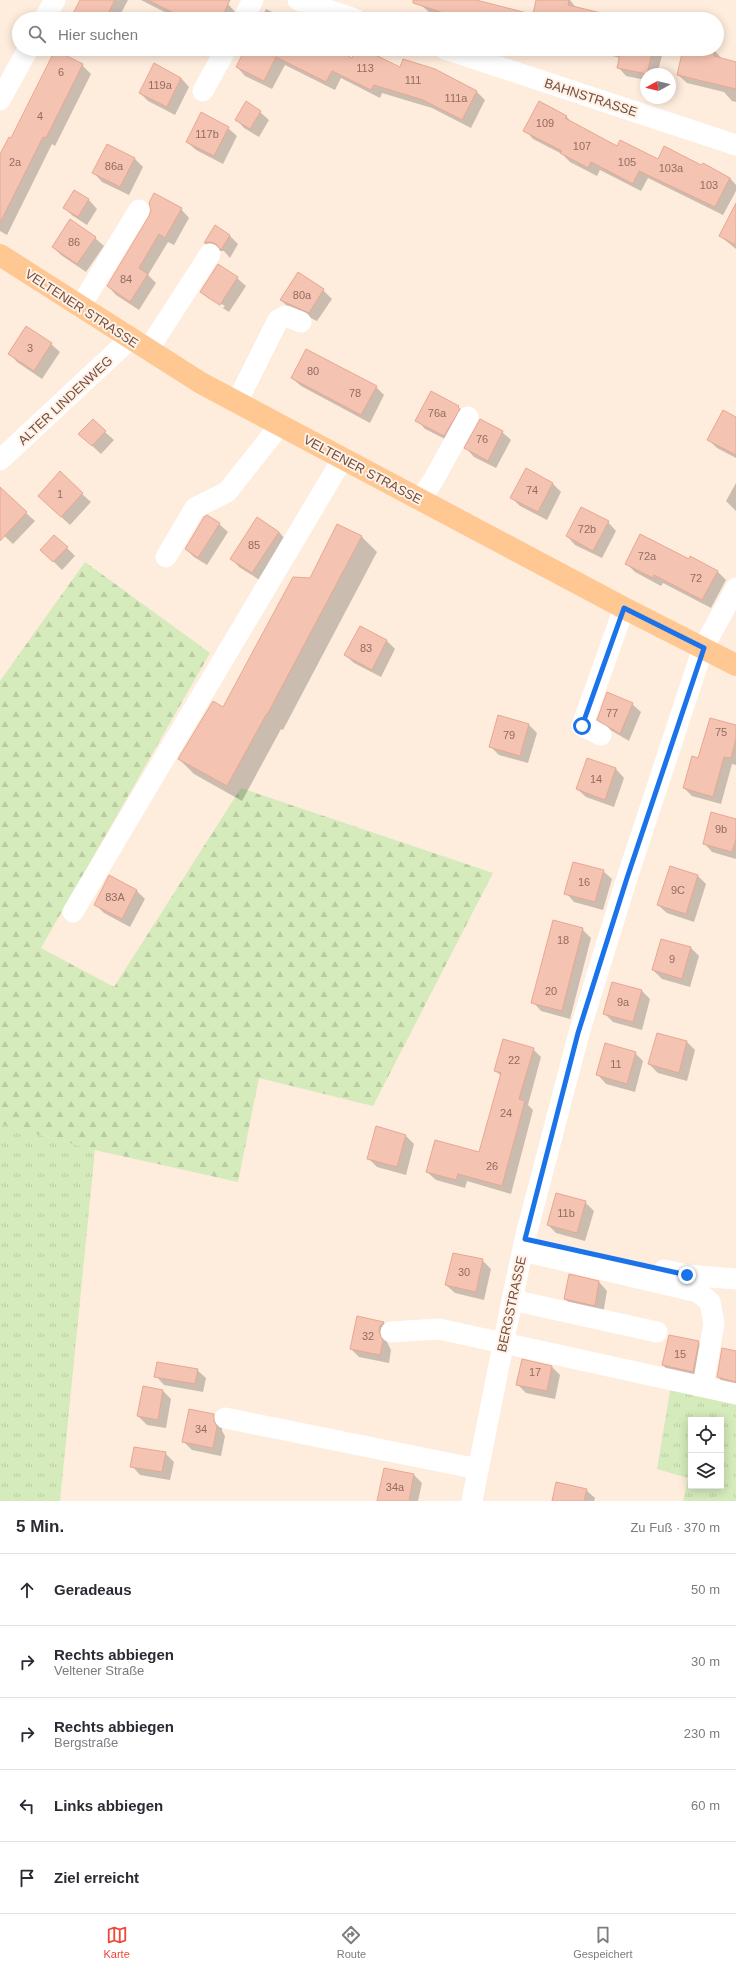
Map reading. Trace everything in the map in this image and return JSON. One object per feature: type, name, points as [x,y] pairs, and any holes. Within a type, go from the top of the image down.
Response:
[{"type":"main road","name":"VELTENER STRASSE","points":[[0,255],[201,383],[624,608],[736,665]]},
{"type":"street","points":[[48,12],[55,0]]},
{"type":"street","points":[[247,12],[253,0]]},
{"type":"street","points":[[298,0],[331,5],[343,12]]},
{"type":"street","points":[[0,100],[24,56]]},
{"type":"street","points":[[203,92],[222,56]]},
{"type":"street","name":"BAHNSTRASSE","points":[[467,56],[736,145]]},
{"type":"street","points":[[80,307],[139,210]]},
{"type":"street","points":[[148,350],[210,254]]},
{"type":"street","points":[[237,402],[278,320],[286,316],[301,322]]},
{"type":"street","name":"ALTER LINDENWEG","points":[[0,460],[130,339]]},
{"type":"street","points":[[420,500],[434,479],[468,417]]},
{"type":"street","points":[[166,557],[195,508],[227,492],[280,425]]},
{"type":"street","points":[[73,912],[343,458]]},
{"type":"street","name":"BERGSTRASSE","points":[[472,1501],[524,1245],[578,1033],[627,878],[704,648],[736,588]]},
{"type":"street","points":[[601,735],[582,726],[624,608]]},
{"type":"street","points":[[524,1245],[687,1275],[736,1279]]},
{"type":"street","points":[[524,1245],[698,1292],[710,1302],[714,1323],[704,1380]]},
{"type":"street","points":[[512,1300],[658,1332]]},
{"type":"street","points":[[391,1332],[439,1329],[736,1394]]},
{"type":"street","points":[[225,1418],[478,1470]]},
{"type":"green space","points":[[85,562],[210,653],[41,948],[114,987],[241,788],[493,873],[373,1106],[259,1078],[238,1182],[95,1150],[0,1124],[0,681]]},
{"type":"green space","points":[[0,1124],[95,1150],[60,1501],[0,1501]]},
{"type":"green space","points":[[671,1385],[736,1398],[736,1501],[683,1501],[688,1478],[657,1469]]},
{"type":"building","points":[[80,0],[115,0],[109,12],[74,12]]},
{"type":"building","points":[[148,0],[230,0],[224,12],[172,12]]},
{"type":"building","points":[[413,0],[476,0],[523,12],[441,12],[413,3]]},
{"type":"building","points":[[536,0],[569,0],[568,5],[597,12],[533,12]]},
{"type":"building","points":[[52,56],[67,56],[83,64],[46,138],[43,137],[0,223],[0,154],[9,137],[11,138]]},
{"type":"building","points":[[242,56],[348,56],[352,58],[353,56],[377,56],[400,67],[403,59],[435,69],[477,91],[462,120],[423,100],[374,85],[371,90],[332,71],[326,82],[276,57],[264,81],[236,67]]},
{"type":"building","points":[[620,56],[651,56],[648,68],[640,68],[640,73],[617,68]]},
{"type":"building","points":[[681,56],[714,56],[736,62],[736,89],[677,75]]},
{"type":"building","points":[[154,63],[181,78],[167,107],[139,93]]},
{"type":"building","points":[[246,101],[261,111],[250,129],[235,120]]},
{"type":"building","points":[[539,101],[567,116],[565,118],[617,146],[620,140],[658,159],[664,146],[701,165],[703,163],[730,178],[715,207],[639,171],[633,184],[591,162],[588,168],[560,153],[562,151],[523,131]]},
{"type":"building","points":[[201,112],[229,127],[214,156],[186,142]]},
{"type":"building","points":[[107,144],[135,158],[120,187],[92,173]]},
{"type":"building","points":[[74,190],[89,199],[78,217],[63,208]]},
{"type":"building","points":[[154,193],[182,208],[165,238],[159,234],[139,268],[148,274],[130,302],[107,286],[149,216],[151,210],[149,203]]},
{"type":"building","points":[[736,203],[736,245],[719,236]]},
{"type":"building","points":[[70,219],[96,237],[77,264],[52,247]]},
{"type":"building","points":[[215,225],[230,235],[221,250],[216,244],[210,242],[204,243]]},
{"type":"building","points":[[218,264],[238,277],[220,305],[200,292]]},
{"type":"building","points":[[298,272],[324,289],[309,313],[280,300]]},
{"type":"building","points":[[26,326],[52,343],[34,371],[8,354]]},
{"type":"building","points":[[306,349],[377,386],[361,415],[291,378]]},
{"type":"building","points":[[431,391],[459,406],[458,407],[460,409],[444,436],[415,421]]},
{"type":"building","points":[[723,410],[736,417],[736,455],[707,440]]},
{"type":"building","points":[[93,419],[106,431],[92,446],[78,434]]},
{"type":"building","points":[[480,419],[503,431],[488,461],[464,448]]},
{"type":"building","points":[[526,468],[553,483],[538,512],[510,498]]},
{"type":"building","points":[[60,471],[83,493],[61,517],[38,496]]},
{"type":"building","points":[[0,487],[27,512],[0,541]]},
{"type":"building","points":[[581,507],[609,521],[593,551],[566,536]]},
{"type":"building","points":[[207,515],[220,523],[198,558],[185,549],[204,517]]},
{"type":"building","points":[[257,517],[279,532],[252,573],[230,559]]},
{"type":"building","points":[[337,524],[362,536],[267,715],[227,786],[178,759],[213,701],[223,707],[293,577],[310,578]]},
{"type":"building","points":[[640,534],[689,559],[690,556],[718,571],[702,600],[654,575],[653,578],[625,564]]},
{"type":"building","points":[[54,535],[68,547],[53,562],[40,550]]},
{"type":"building","points":[[360,626],[387,640],[372,670],[344,655]]},
{"type":"building","points":[[607,692],[633,703],[620,734],[597,720]]},
{"type":"building","points":[[498,715],[529,724],[520,756],[489,747]]},
{"type":"building","points":[[710,718],[736,725],[736,739],[731,758],[724,757],[713,797],[683,788],[692,756],[698,758]]},
{"type":"building","points":[[587,758],[616,768],[605,800],[576,789]]},
{"type":"building","points":[[711,812],[736,819],[736,839],[732,852],[703,844]]},
{"type":"building","points":[[573,862],[604,870],[595,902],[564,894]]},
{"type":"building","points":[[670,866],[698,875],[686,914],[657,905]]},
{"type":"building","points":[[109,875],[137,890],[122,919],[94,905]]},
{"type":"building","points":[[553,920],[583,928],[562,1011],[531,1003]]},
{"type":"building","points":[[661,939],[691,947],[682,979],[652,970]]},
{"type":"building","points":[[612,982],[642,990],[633,1022],[603,1014]]},
{"type":"building","points":[[657,1033],[687,1041],[679,1073],[648,1064]]},
{"type":"building","points":[[503,1039],[534,1048],[519,1099],[525,1101],[502,1186],[458,1174],[456,1180],[426,1172],[435,1140],[479,1152],[501,1073],[494,1071]]},
{"type":"building","points":[[605,1043],[636,1052],[627,1084],[596,1075]]},
{"type":"building","points":[[376,1126],[406,1135],[397,1167],[367,1159]]},
{"type":"building","points":[[556,1193],[586,1201],[577,1233],[547,1225]]},
{"type":"building","points":[[453,1253],[483,1259],[476,1292],[445,1285]]},
{"type":"building","points":[[569,1274],[599,1281],[595,1306],[564,1299]]},
{"type":"building","points":[[357,1316],[384,1322],[380,1326],[379,1332],[383,1341],[380,1355],[350,1349]]},
{"type":"building","points":[[669,1335],[699,1341],[693,1372],[662,1365]]},
{"type":"building","points":[[722,1348],[736,1351],[736,1382],[717,1377]]},
{"type":"building","points":[[522,1359],[552,1366],[547,1391],[516,1385]]},
{"type":"building","points":[[157,1362],[198,1369],[195,1384],[154,1377]]},
{"type":"building","points":[[143,1386],[163,1390],[158,1420],[137,1416]]},
{"type":"building","points":[[189,1409],[214,1414],[214,1421],[217,1427],[213,1448],[182,1442]]},
{"type":"building","points":[[134,1447],[166,1452],[162,1472],[130,1467]]},
{"type":"building","points":[[384,1468],[414,1474],[409,1501],[377,1501]]},
{"type":"building","points":[[556,1482],[587,1489],[584,1501],[552,1501]]},
{"type":"route","points":[[582,726],[624,608],[704,648],[627,878],[578,1033],[525,1239],[687,1275]]}]
